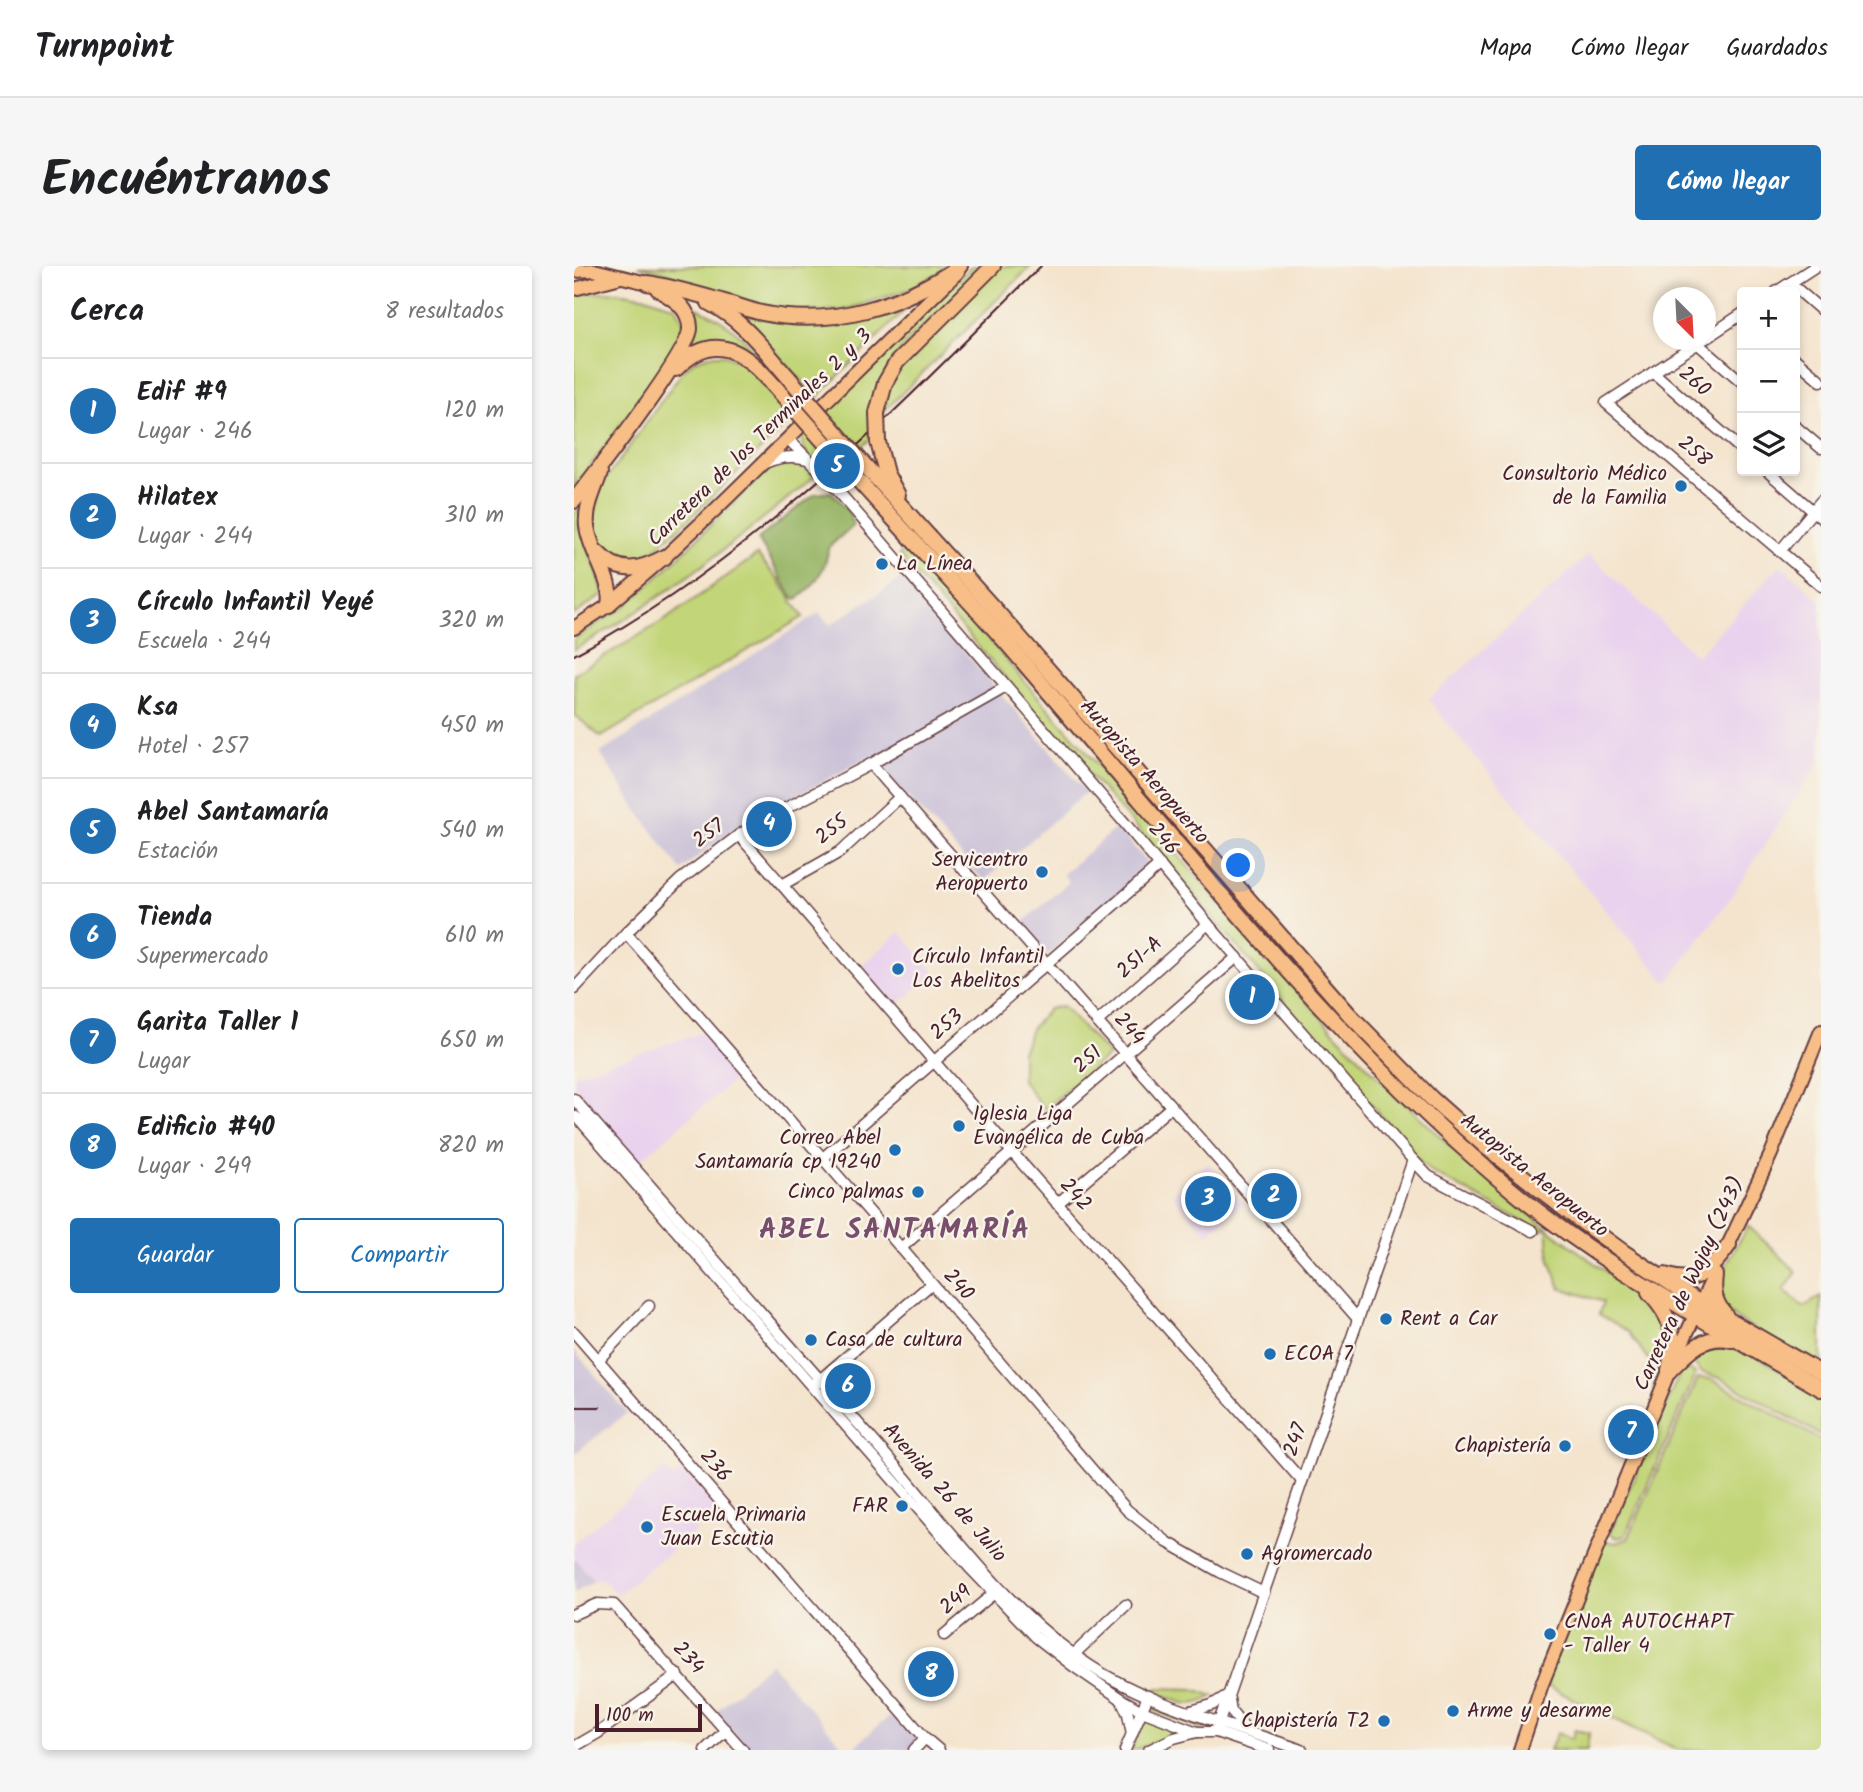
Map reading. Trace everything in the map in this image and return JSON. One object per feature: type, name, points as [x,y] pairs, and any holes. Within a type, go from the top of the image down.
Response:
[{"type":"highway","points":[[648,283],[781,316],[831,317],[888,303],[962,266]]},
{"type":"highway","points":[[922,531],[886,473],[878,442],[877,413],[885,383],[897,362],[993,266]]},
{"type":"highway","points":[[574,501],[660,384],[690,335],[690,326],[681,305],[648,283]]},
{"type":"highway","name":"Autopista Aeropuerto","points":[[682,291],[733,318],[751,335],[789,378],[854,465],[1254,932],[1361,1051],[1420,1109],[1519,1196],[1571,1237],[1639,1282],[1697,1310],[1737,1325],[1821,1373]]},
{"type":"highway","name":"Autopista Aeropuerto","points":[[660,384],[691,355],[712,348],[726,348],[740,353],[760,369],[777,389],[922,531],[1016,633],[1316,977],[1377,1045],[1431,1098],[1486,1147],[1567,1211],[1651,1271],[1697,1310],[1741,1342],[1821,1389]]},
{"type":"highway","points":[[604,461],[589,502],[587,526],[609,588],[609,606]]},
{"type":"highway","points":[[594,550],[610,564],[625,568],[646,566],[665,557]]},
{"type":"highway","points":[[1651,1271],[1672,1278],[1697,1276],[1716,1263],[1729,1245]]},
{"type":"highway","points":[[1715,1275],[1715,1300],[1720,1309],[1737,1325]]},
{"type":"highway","points":[[1639,1282],[1669,1320],[1674,1346],[1669,1371]]},
{"type":"highway","points":[[1669,1371],[1695,1346],[1703,1342],[1724,1338],[1741,1342]]},
{"type":"main road","name":"Carretera de los Terminales 2 y 3","points":[[574,628],[609,606],[665,557],[962,266]]},
{"type":"main road","points":[[574,271],[594,270],[648,283]]},
{"type":"main road","points":[[574,289],[621,277]]},
{"type":"main road","name":"Carretera de Wajay (243)","points":[[1520,1750],[1542,1684],[1669,1371],[1771,1154],[1821,1031]]},
{"type":"street","points":[[1784,287],[1816,266]]},
{"type":"street","points":[[1790,283],[1821,310]]},
{"type":"street","points":[[1716,331],[1737,317]]},
{"type":"street","points":[[1653,372],[1687,350]]},
{"type":"street","points":[[1712,350],[1737,377]]},
{"type":"street","points":[[1800,363],[1821,381]]},
{"type":"street","name":"258","points":[[1653,372],[1606,403],[1821,586]]},
{"type":"street","name":"260","points":[[1653,372],[1737,446]]},
{"type":"street","points":[[1800,430],[1821,449]]},
{"type":"street","name":"246","points":[[788,439],[825,476],[1208,924],[1428,1176],[1533,1231]]},
{"type":"street","points":[[761,465],[779,458],[799,457],[808,460]]},
{"type":"street","points":[[1773,476],[1817,514]]},
{"type":"street","points":[[1781,550],[1817,514],[1821,501]]},
{"type":"street","name":"257","points":[[574,989],[625,933],[680,880],[739,835],[1006,687]]},
{"type":"street","name":"244","points":[[871,764],[1358,1319]]},
{"type":"street","name":"255","points":[[782,885],[840,852],[900,797]]},
{"type":"street","name":"242","points":[[739,835],[1057,1204],[1302,1481]]},
{"type":"street","name":"253","points":[[823,1158],[1160,865]]},
{"type":"street","name":"251-A","points":[[1097,1022],[1208,924]]},
{"type":"street","name":"240","points":[[625,933],[1127,1510],[1167,1542],[1264,1593]]},
{"type":"street","name":"251","points":[[901,1248],[1237,957]]},
{"type":"street","name":"Avenida 26 de Julio","points":[[574,1099],[706,1257]]},
{"type":"street","points":[[1057,1204],[1171,1107]]},
{"type":"street","name":"Avenida 26 de Julio","points":[[574,1116],[706,1257],[1013,1604],[1070,1658],[1121,1699],[1142,1711],[1197,1732],[1217,1727],[1248,1731],[1302,1750]]},
{"type":"street","name":"247","points":[[1217,1727],[1413,1160]]},
{"type":"street","points":[[817,1383],[931,1284]]},
{"type":"street","points":[[599,1359],[649,1306]]},
{"type":"street","name":"236","points":[[574,1332],[925,1738],[939,1750]]},
{"type":"street","name":"Avenida 26 de Julio","points":[[817,1383],[993,1594],[1036,1637],[1120,1683],[1269,1750]]},
{"type":"street","name":"249","points":[[944,1635],[993,1594]]},
{"type":"street","name":"234","points":[[574,1614],[597,1604],[614,1605],[743,1750]]},
{"type":"street","points":[[1070,1658],[1126,1605]]},
{"type":"street","points":[[574,1747],[598,1733],[678,1675]]},
{"type":"street","points":[[1189,1712],[1212,1705],[1229,1695],[1231,1711],[1248,1731]]},
{"type":"street","points":[[1125,1750],[1148,1696]]},
{"type":"street","points":[[1121,1699],[1128,1714],[1132,1734]]},
{"type":"street","points":[[705,1750],[726,1730]]},
{"type":"street","points":[[1149,1750],[1174,1738],[1197,1732]]},
{"type":"street","points":[[914,1750],[925,1738]]},
{"type":"shaded area","points":[[1589,554],[1697,656],[1780,565],[1821,601],[1821,759],[1731,897],[1667,983],[1429,699]]},
{"type":"shaded area","points":[[901,579],[1086,792],[984,881],[869,757],[731,831],[681,870],[600,753],[819,613],[830,625]]},
{"type":"shaded area","points":[[1117,827],[1150,866],[1048,955],[1021,924],[1069,882],[1063,874]]},
{"type":"shaded area","name":"Círculo Infantil Los Abelitos","points":[[900,932],[935,973],[896,1006],[861,966]]},
{"type":"shaded area","points":[[701,1033],[739,1076],[639,1161],[574,1084],[574,1075]]},
{"type":"shaded area","points":[[1208,1163],[1244,1203],[1208,1235],[1172,1195]]},
{"type":"shaded area","points":[[574,1350],[627,1413],[574,1454]]},
{"type":"shaded area","name":"Escuela Primaria Juan Escutia","points":[[664,1469],[673,1478],[682,1469],[720,1511],[617,1595],[602,1579],[594,1581],[574,1558],[574,1543]]},
{"type":"shaded area","points":[[574,1558],[594,1581],[574,1592]]},
{"type":"shaded area","points":[[770,1663],[846,1750],[750,1750],[715,1712]]},
{"type":"shaded area","points":[[893,1713],[918,1740],[910,1750],[851,1750]]},
{"type":"green space","points":[[638,266],[946,266],[907,290],[844,310],[793,312],[746,303],[661,271]]},
{"type":"green space","points":[[972,266],[986,266],[913,336],[895,357],[871,414],[871,438],[828,477],[805,450],[802,444],[803,431]]},
{"type":"green space","points":[[998,266],[1031,266],[884,411],[886,393],[896,372]]},
{"type":"green space","points":[[616,292],[643,296],[676,307],[687,329],[667,363],[574,487],[574,296]]},
{"type":"green space","points":[[913,299],[914,301],[817,397],[738,313],[781,321]]},
{"type":"green space","points":[[686,303],[717,318],[741,336],[784,382],[781,384],[753,354],[731,342],[705,342],[690,348]]},
{"type":"green space","points":[[713,355],[725,355],[745,363],[793,418],[682,526],[644,558],[635,563],[621,563],[596,544],[592,515],[602,485],[683,371],[694,361]]},
{"type":"green space","points":[[782,464],[803,466],[816,475],[699,568],[638,611],[574,650],[574,639],[625,606],[769,468]]},
{"type":"green space","points":[[831,492],[848,511],[853,525],[828,548],[818,577],[808,590],[796,599],[792,597],[758,539],[815,494]]},
{"type":"green space","points":[[583,504],[585,538],[603,594],[574,615],[574,515]]},
{"type":"green space","points":[[911,544],[1017,673],[1335,1033],[1466,1161],[1547,1228],[1540,1231],[1433,1173],[1419,1161],[1145,837],[899,555]]},
{"type":"green space","points":[[757,555],[778,579],[803,617],[601,737],[575,715],[574,674],[665,620]]},
{"type":"green space","points":[[1062,1006],[1109,1055],[1044,1109],[1022,1080],[1022,1052],[1031,1029],[1049,1009]]},
{"type":"green space","points":[[1748,1226],[1797,1272],[1784,1290],[1803,1307],[1821,1297],[1821,1368],[1736,1318],[1723,1306],[1720,1297],[1722,1276]]},
{"type":"green space","points":[[1547,1228],[1654,1307],[1668,1331],[1667,1363],[1653,1390],[1658,1365],[1647,1358],[1629,1332],[1599,1314],[1603,1302],[1561,1288],[1550,1261]]},
{"type":"green space","points":[[1737,1344],[1821,1395],[1821,1435],[1720,1378],[1701,1372],[1691,1360],[1691,1356],[1701,1346]]},
{"type":"green space","points":[[1685,1367],[1696,1374],[1625,1536],[1617,1538],[1610,1533],[1678,1377]]},
{"type":"green space","points":[[1698,1378],[1711,1379],[1821,1440],[1821,1750],[1677,1750],[1543,1684],[1601,1540],[1616,1543],[1628,1539]]},
{"type":"green space","points":[[1157,1688],[1193,1689],[1214,1696],[1190,1704],[1155,1691]]},
{"type":"green space","points":[[1156,1703],[1212,1725],[1210,1729],[1201,1728],[1151,1710],[1150,1705]]},
{"type":"green space","points":[[1145,1718],[1179,1731],[1131,1750]]},
{"type":"green space","points":[[1575,1730],[1589,1733],[1587,1750],[1550,1750],[1557,1733],[1572,1739]]},
{"type":"railway","points":[[574,655],[641,616],[764,527],[878,427],[1041,266]]},
{"type":"railway","points":[[574,1407],[600,1407]]},
{"type":"place","name":"Abel Santamaría","points":[[837,466]]},
{"type":"place","name":"Consultorio Médico de la Familia","points":[[1681,486]]},
{"type":"place","name":"La Línea","points":[[882,564]]},
{"type":"place","name":"Ksa","points":[[769,824]]},
{"type":"place","name":"Servicentro Aeropuerto","points":[[1042,872]]},
{"type":"place","name":"Círculo Infantil Los Abelitos","points":[[898,969]]},
{"type":"place","name":"Edif #9","points":[[1252,997]]},
{"type":"place","name":"Iglesia Liga Evangélica de Cuba","points":[[959,1126]]},
{"type":"place","name":"Correo Abel Santamaría cp 19240","points":[[895,1150]]},
{"type":"place","name":"Cinco palmas","points":[[918,1192]]},
{"type":"place","name":"Hilatex","points":[[1274,1196]]},
{"type":"place","name":"Círculo Infantil Yeyé","points":[[1208,1199]]},
{"type":"place","name":"Rent a Car","points":[[1386,1319]]},
{"type":"place","name":"Casa de cultura","points":[[811,1340]]},
{"type":"place","name":"ECOA 7","points":[[1270,1354]]},
{"type":"place","name":"Tienda","points":[[848,1386]]},
{"type":"place","name":"Garita Taller 1","points":[[1631,1432]]},
{"type":"place","name":"Chapistería","points":[[1565,1446]]},
{"type":"place","name":"FAR","points":[[902,1506]]},
{"type":"place","name":"Escuela Primaria Juan Escutia","points":[[647,1527]]},
{"type":"place","name":"Agromercado","points":[[1247,1554]]},
{"type":"place","name":"CNoA AUTOCHAPT - Taller 4","points":[[1550,1634]]},
{"type":"place","name":"Edificio #40","points":[[931,1674]]},
{"type":"place","name":"Arme y desarme","points":[[1453,1711]]},
{"type":"place","name":"Chapistería T2","points":[[1384,1721]]},
{"type":"district","name":"ABEL SANTAMARÍA","points":[[895,1230]]}]
